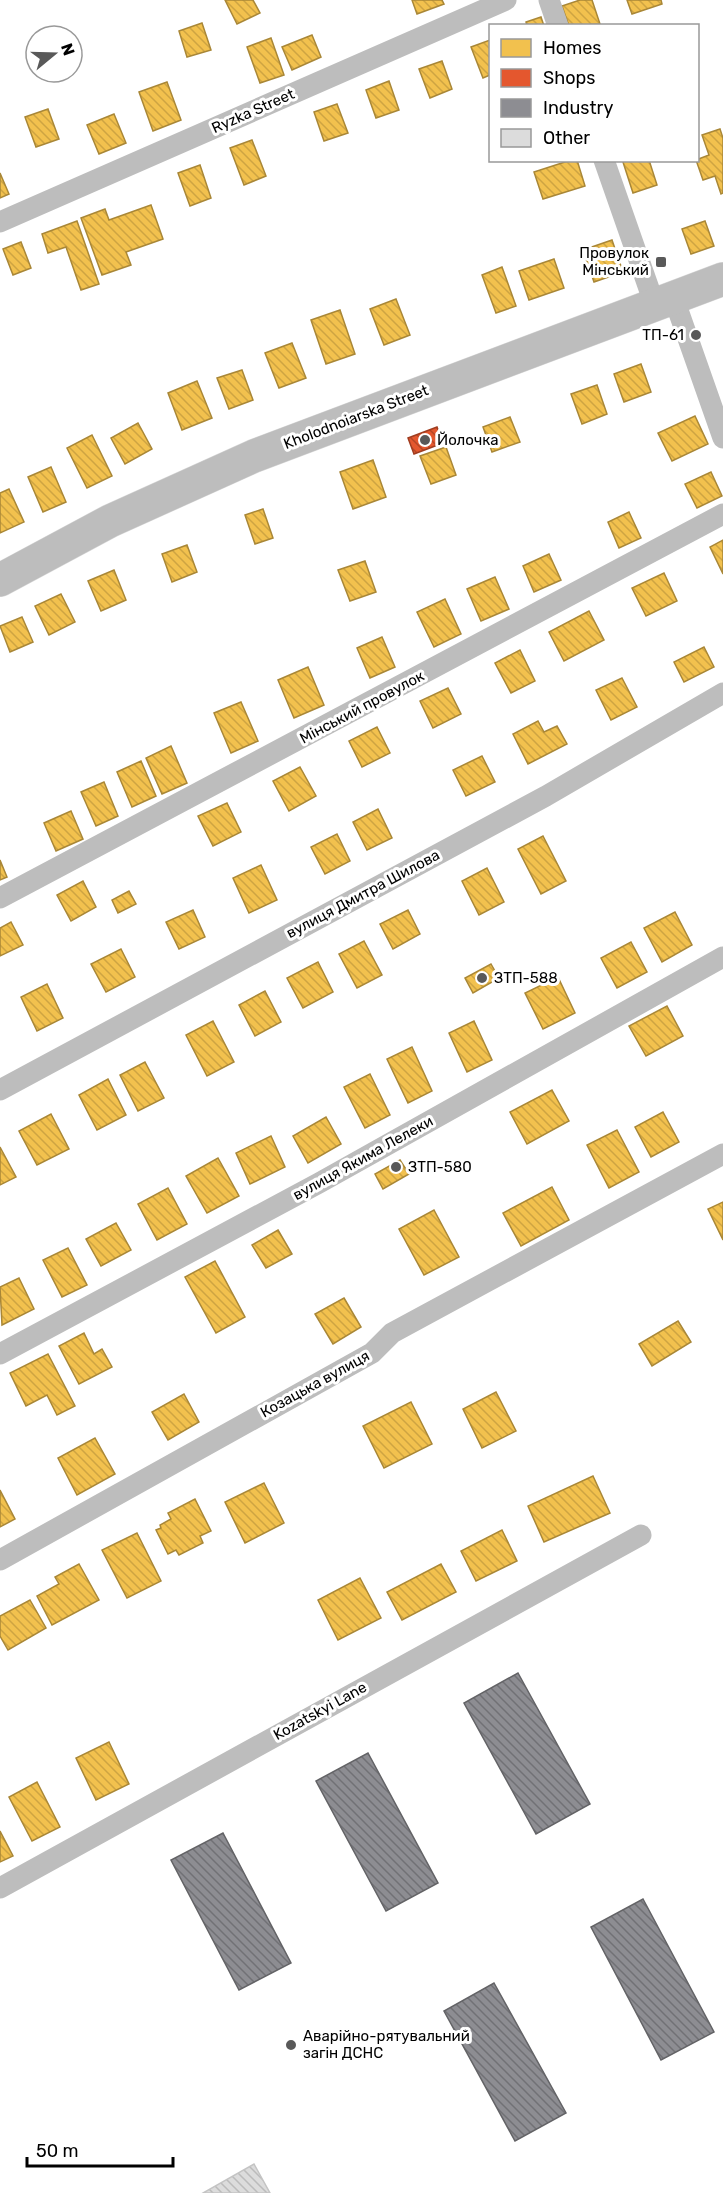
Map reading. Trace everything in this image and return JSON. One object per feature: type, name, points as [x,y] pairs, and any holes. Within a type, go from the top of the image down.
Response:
[{"type":"main road","name":"Kholodnoiarska Street","points":[[0,580],[110,521],[254,456],[723,279]]},
{"type":"street","name":"Ryzka Street","points":[[0,222],[506,0]]},
{"type":"street","points":[[549,0],[557,24]]},
{"type":"street","points":[[605,162],[723,438]]},
{"type":"street","name":"Мінський провулок","points":[[0,898],[723,514]]},
{"type":"street","name":"вулиця Дмитра Шилова","points":[[0,1089],[546,796],[723,693]]},
{"type":"street","name":"вулиця Якима Лелеки","points":[[0,1354],[319,1183],[723,957]]},
{"type":"street","name":"Козацька вулиця","points":[[0,1560],[372,1353],[392,1333],[723,1154]]},
{"type":"street","name":"Kozatskyi Lane","points":[[0,1888],[641,1535]]},
{"type":"building: Homes","points":[[225,0],[253,0],[260,13],[237,24]]},
{"type":"building: Homes","points":[[412,0],[442,0],[444,4],[417,14]]},
{"type":"building: Homes","points":[[580,0],[592,0],[600,24],[568,24],[562,6]]},
{"type":"building: Homes","points":[[627,0],[661,0],[662,4],[632,14]]},
{"type":"building: Homes","points":[[541,17],[543,24],[526,24],[526,22]]},
{"type":"building: Homes","points":[[202,23],[211,50],[187,57],[179,31]]},
{"type":"building: Homes","points":[[312,35],[321,57],[292,70],[282,47]]},
{"type":"building: Homes","points":[[271,38],[284,75],[260,83],[247,47]]},
{"type":"building: Homes","points":[[489,40],[489,75],[483,78],[471,47]]},
{"type":"building: Homes","points":[[442,61],[452,89],[430,98],[419,69]]},
{"type":"building: Homes","points":[[389,81],[399,110],[376,118],[366,90]]},
{"type":"building: Homes","points":[[167,82],[181,120],[153,131],[139,92]]},
{"type":"building: Homes","points":[[337,104],[348,133],[324,141],[314,112]]},
{"type":"building: Homes","points":[[48,109],[59,139],[36,147],[25,117]]},
{"type":"building: Homes","points":[[114,114],[126,143],[99,154],[87,125]]},
{"type":"building: Homes","points":[[720,129],[723,138],[723,193],[721,194],[715,176],[703,180],[697,162],[709,155],[702,135]]},
{"type":"building: Homes","points":[[252,140],[266,176],[244,185],[230,148]]},
{"type":"building: Homes","points":[[565,162],[578,162],[585,186],[543,199],[534,172]]},
{"type":"building: Homes","points":[[623,162],[650,162],[657,185],[633,193]]},
{"type":"building: Homes","points":[[200,165],[211,198],[190,206],[178,173]]},
{"type":"building: Homes","points":[[0,173],[9,194],[0,198]]},
{"type":"building: Homes","points":[[151,205],[163,239],[126,252],[131,265],[102,275],[81,218],[105,209],[109,220]]},
{"type":"building: Homes","points":[[77,221],[99,284],[81,290],[66,247],[48,253],[42,234]]},
{"type":"building: Homes","points":[[705,221],[714,246],[691,254],[682,229]]},
{"type":"building: Homes","points":[[612,240],[623,272],[594,282],[583,250]]},
{"type":"building: Homes","points":[[21,242],[31,268],[13,275],[3,249]]},
{"type":"building: Homes","points":[[554,259],[564,288],[529,300],[519,271]]},
{"type":"building: Homes","points":[[502,267],[516,306],[496,313],[482,275]]},
{"type":"building: Homes","points":[[396,299],[410,335],[384,345],[370,309]]},
{"type":"building: Homes","points":[[340,310],[355,354],[326,364],[311,320]]},
{"type":"building: Homes","points":[[292,343],[306,378],[279,388],[265,353]]},
{"type":"building: Homes","points":[[641,364],[651,392],[624,402],[614,374]]},
{"type":"building: Homes","points":[[242,370],[253,400],[229,409],[217,378]]},
{"type":"building: Homes","points":[[197,381],[212,418],[182,430],[168,393]]},
{"type":"building: Homes","points":[[597,385],[607,414],[582,424],[571,394]]},
{"type":"building: Homes","points":[[695,416],[708,444],[672,461],[658,433]]},
{"type":"building: Homes","points":[[510,417],[520,442],[492,452],[483,427]]},
{"type":"building: Homes","points":[[138,423],[152,449],[125,464],[111,438]]},
{"type":"building: Homes","points":[[92,435],[112,476],[87,488],[67,448]]},
{"type":"building: Homes","points":[[446,447],[456,475],[431,484],[420,456]]},
{"type":"building: Homes","points":[[373,460],[386,497],[353,509],[340,472]]},
{"type":"building: Homes","points":[[51,467],[66,502],[43,512],[28,477]]},
{"type":"building: Homes","points":[[711,472],[722,496],[697,508],[685,484]]},
{"type":"building: Homes","points":[[9,489],[24,522],[0,533],[0,493]]},
{"type":"building: Homes","points":[[263,509],[273,538],[255,544],[245,515]]},
{"type":"building: Homes","points":[[629,512],[641,538],[619,548],[608,522]]},
{"type":"building: Homes","points":[[723,540],[723,574],[710,547]]},
{"type":"building: Homes","points":[[187,545],[197,572],[172,582],[162,554]]},
{"type":"building: Homes","points":[[549,554],[561,580],[534,592],[523,566]]},
{"type":"building: Homes","points":[[365,561],[376,592],[350,601],[338,570]]},
{"type":"building: Homes","points":[[114,570],[126,600],[101,611],[88,581]]},
{"type":"building: Homes","points":[[664,573],[677,601],[646,616],[632,588]]},
{"type":"building: Homes","points":[[495,577],[509,609],[481,621],[467,589]]},
{"type":"building: Homes","points":[[61,594],[75,622],[49,635],[35,606]]},
{"type":"building: Homes","points":[[445,599],[461,634],[434,647],[417,612]]},
{"type":"building: Homes","points":[[589,611],[604,640],[564,661],[549,632]]},
{"type":"building: Homes","points":[[22,617],[33,642],[10,652],[0,626]]},
{"type":"building: Homes","points":[[382,637],[395,667],[370,678],[357,648]]},
{"type":"building: Homes","points":[[704,647],[714,667],[684,682],[674,662]]},
{"type":"building: Homes","points":[[520,650],[535,681],[511,693],[495,663]]},
{"type":"building: Homes","points":[[308,667],[324,705],[294,718],[278,680]]},
{"type":"building: Homes","points":[[622,678],[637,707],[611,720],[596,690]]},
{"type":"building: Homes","points":[[448,688],[461,714],[433,728],[420,701]]},
{"type":"building: Homes","points":[[241,702],[258,741],[231,753],[214,713]]},
{"type":"building: Homes","points":[[538,721],[544,732],[557,726],[567,744],[528,764],[513,734]]},
{"type":"building: Homes","points":[[377,727],[390,753],[362,767],[349,741]]},
{"type":"building: Homes","points":[[171,746],[187,783],[162,794],[146,758]]},
{"type":"building: Homes","points":[[482,756],[495,782],[466,796],[453,770]]},
{"type":"building: Homes","points":[[141,761],[156,796],[132,807],[117,772]]},
{"type":"building: Homes","points":[[300,767],[316,796],[289,811],[273,781]]},
{"type":"building: Homes","points":[[104,782],[118,816],[96,826],[81,792]]},
{"type":"building: Homes","points":[[227,803],[241,832],[213,846],[198,816]]},
{"type":"building: Homes","points":[[378,809],[392,838],[367,850],[353,822]]},
{"type":"building: Homes","points":[[71,811],[83,839],[56,851],[44,823]]},
{"type":"building: Homes","points":[[337,834],[350,861],[325,874],[311,847]]},
{"type":"building: Homes","points":[[543,836],[566,881],[541,894],[518,849]]},
{"type":"building: Homes","points":[[0,860],[7,877],[0,880]]},
{"type":"building: Homes","points":[[261,865],[277,900],[249,913],[233,878]]},
{"type":"building: Homes","points":[[487,868],[504,902],[479,915],[462,881]]},
{"type":"building: Homes","points":[[83,881],[96,907],[71,921],[57,895]]},
{"type":"building: Homes","points":[[129,891],[136,904],[118,913],[112,900]]},
{"type":"building: Homes","points":[[193,910],[205,937],[179,949],[166,922]]},
{"type":"building: Homes","points":[[408,910],[420,934],[393,949],[380,924]]},
{"type":"building: Homes","points":[[675,912],[692,945],[662,962],[644,928]]},
{"type":"building: Homes","points":[[11,922],[23,945],[0,956],[0,928]]},
{"type":"building: Homes","points":[[364,941],[382,975],[357,988],[339,954]]},
{"type":"building: Homes","points":[[631,942],[647,972],[617,988],[601,958]]},
{"type":"building: Homes","points":[[121,949],[135,977],[106,992],[91,964]]},
{"type":"building: Homes","points":[[318,962],[333,992],[303,1008],[287,978]]},
{"type":"building: Homes","name":"ЗТП-588","points":[[491,964],[499,978],[473,993],[465,978]]},
{"type":"building: Homes","points":[[558,977],[575,1013],[543,1029],[525,993]]},
{"type":"building: Homes","points":[[47,984],[63,1018],[37,1031],[21,997]]},
{"type":"building: Homes","points":[[265,991],[281,1022],[255,1036],[239,1005]]},
{"type":"building: Homes","points":[[667,1006],[683,1036],[646,1056],[629,1026]]},
{"type":"building: Homes","points":[[213,1021],[234,1062],[207,1076],[186,1035]]},
{"type":"building: Homes","points":[[474,1021],[492,1060],[467,1072],[449,1033]]},
{"type":"building: Homes","points":[[412,1047],[432,1091],[408,1103],[387,1059]]},
{"type":"building: Homes","points":[[145,1062],[164,1098],[138,1111],[120,1075]]},
{"type":"building: Homes","points":[[370,1074],[390,1115],[365,1128],[344,1087]]},
{"type":"building: Homes","points":[[108,1079],[126,1115],[97,1130],[79,1095]]},
{"type":"building: Homes","points":[[552,1090],[569,1121],[527,1144],[510,1112]]},
{"type":"building: Homes","points":[[663,1112],[679,1142],[651,1157],[635,1127]]},
{"type":"building: Homes","points":[[51,1114],[69,1149],[37,1165],[19,1131]]},
{"type":"building: Homes","points":[[326,1117],[341,1144],[308,1163],[293,1136]]},
{"type":"building: Homes","points":[[617,1130],[639,1172],[609,1188],[587,1145]]},
{"type":"building: Homes","points":[[271,1136],[285,1167],[250,1184],[236,1153]]},
{"type":"building: Homes","points":[[0,1147],[16,1177],[0,1185]]},
{"type":"building: Homes","points":[[218,1158],[239,1196],[207,1213],[186,1176]]},
{"type":"building: Homes","name":"ЗТП-580","points":[[400,1160],[409,1174],[383,1189],[375,1174]]},
{"type":"building: Homes","points":[[552,1187],[569,1220],[521,1246],[503,1213]]},
{"type":"building: Homes","points":[[168,1188],[187,1224],[157,1240],[138,1204]]},
{"type":"building: Homes","points":[[723,1202],[723,1240],[708,1209]]},
{"type":"building: Homes","points":[[434,1210],[459,1257],[424,1275],[399,1229]]},
{"type":"building: Homes","points":[[116,1223],[131,1250],[101,1266],[86,1239]]},
{"type":"building: Homes","points":[[278,1230],[292,1254],[266,1268],[252,1245]]},
{"type":"building: Homes","points":[[68,1248],[87,1285],[62,1297],[43,1260]]},
{"type":"building: Homes","points":[[215,1261],[245,1317],[216,1333],[185,1277]]},
{"type":"building: Homes","points":[[19,1278],[34,1309],[2,1325],[0,1287]]},
{"type":"building: Homes","points":[[344,1298],[361,1327],[333,1344],[315,1314]]},
{"type":"building: Homes","points":[[678,1321],[691,1342],[652,1366],[639,1344]]},
{"type":"building: Homes","points":[[84,1333],[94,1354],[102,1349],[112,1367],[79,1384],[59,1346]]},
{"type":"building: Homes","points":[[48,1354],[75,1406],[57,1415],[47,1395],[26,1406],[10,1373]]},
{"type":"building: Homes","points":[[496,1392],[516,1431],[482,1448],[463,1409]]},
{"type":"building: Homes","points":[[184,1394],[199,1422],[168,1440],[152,1412]]},
{"type":"building: Homes","points":[[411,1402],[432,1444],[384,1468],[363,1426]]},
{"type":"building: Homes","points":[[95,1438],[115,1474],[77,1495],[58,1458]]},
{"type":"building: Homes","points":[[593,1476],[610,1513],[544,1542],[528,1506]]},
{"type":"building: Homes","points":[[264,1483],[284,1523],[245,1543],[225,1502]]},
{"type":"building: Homes","points":[[0,1490],[15,1519],[0,1527]]},
{"type":"building: Homes","points":[[195,1499],[211,1531],[200,1536],[203,1543],[179,1555],[176,1550],[168,1554],[156,1530],[171,1519],[168,1513]]},
{"type":"building: Homes","points":[[502,1530],[517,1561],[476,1581],[461,1551]]},
{"type":"building: Homes","points":[[137,1533],[161,1581],[127,1598],[102,1550]]},
{"type":"building: Homes","points":[[79,1564],[99,1600],[52,1625],[37,1596],[59,1584],[55,1577]]},
{"type":"building: Homes","points":[[441,1564],[456,1592],[402,1620],[387,1592]]},
{"type":"building: Homes","points":[[360,1578],[381,1618],[338,1640],[318,1600]]},
{"type":"building: Homes","points":[[30,1600],[46,1628],[8,1650],[0,1636],[0,1616]]},
{"type":"building: Homes","points":[[109,1742],[129,1784],[96,1800],[76,1758]]},
{"type":"building: Homes","points":[[37,1782],[60,1827],[32,1841],[9,1797]]},
{"type":"building: Homes","points":[[0,1831],[13,1856],[0,1862]]},
{"type":"building: Shops","name":"Йолочка","points":[[437,427],[443,443],[414,454],[408,438]]},
{"type":"building: Industry","points":[[518,1673],[590,1804],[536,1834],[464,1703]]},
{"type":"building: Industry","points":[[368,1753],[438,1883],[386,1911],[316,1781]]},
{"type":"building: Industry","points":[[223,1833],[291,1963],[239,1990],[171,1860]]},
{"type":"building: Industry","points":[[643,1899],[714,2032],[661,2060],[591,1927]]},
{"type":"building: Industry","points":[[494,1983],[566,2113],[515,2141],[444,2011]]},
{"type":"building: Other","points":[[254,2164],[270,2193],[203,2193]]},
{"type":"place","name":"Провулок Мінський","points":[[661,262]]},
{"type":"place","name":"ТП-61","points":[[696,335]]},
{"type":"place","name":"Йолочка","points":[[425,440]]},
{"type":"place","name":"ЗТП-588","points":[[482,978]]},
{"type":"place","name":"ЗТП-580","points":[[396,1167]]},
{"type":"place","name":"Аварійно-рятувальний загін ДСНС","points":[[291,2045]]}]
